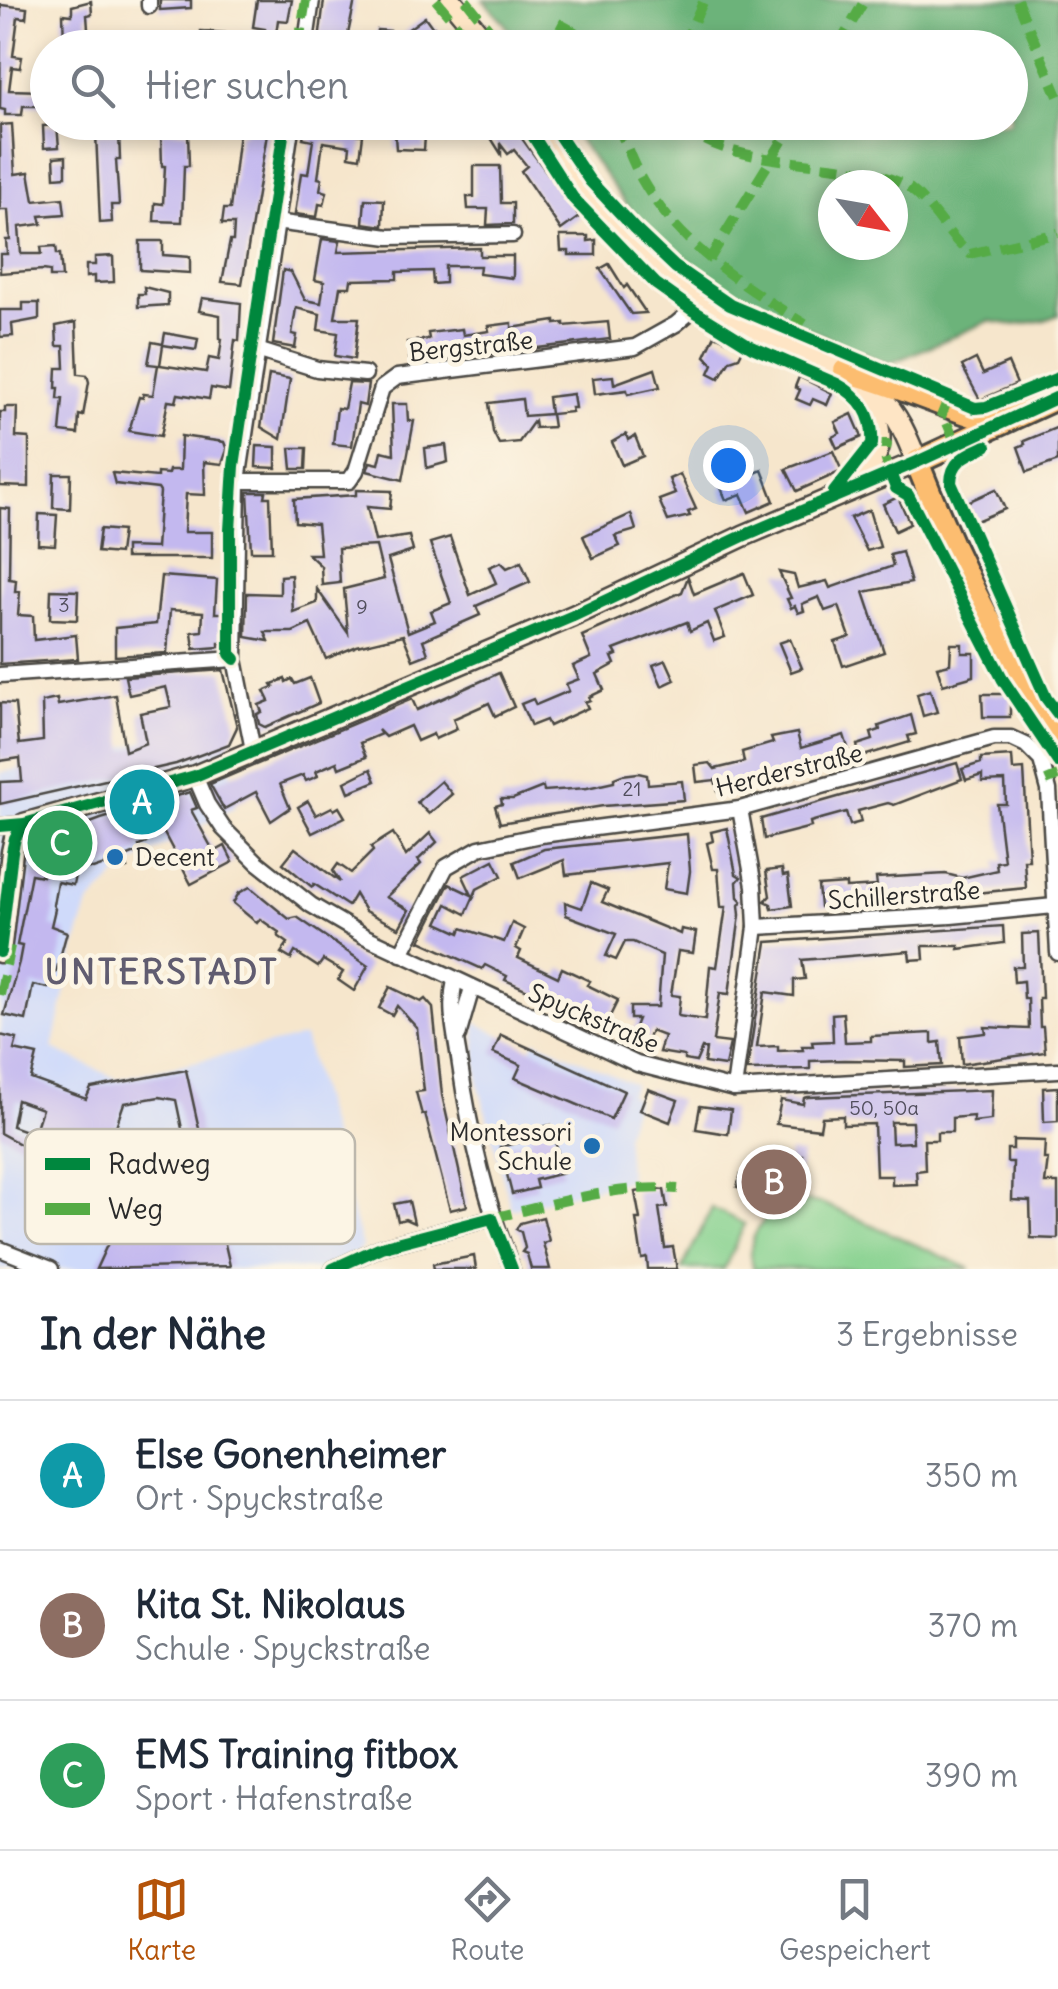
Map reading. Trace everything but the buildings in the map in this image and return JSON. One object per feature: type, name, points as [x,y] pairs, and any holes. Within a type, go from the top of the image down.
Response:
[{"type":"main road","points":[[848,373],[888,382],[944,408],[998,423]]},
{"type":"main road","points":[[1058,397],[917,462],[986,618],[1011,666],[1058,738]]},
{"type":"street","points":[[307,30],[312,0]]},
{"type":"street","points":[[450,0],[476,30]]},
{"type":"street","points":[[254,750],[235,659],[238,482],[289,140]]},
{"type":"street","points":[[0,826],[24,824],[195,776],[573,616],[827,499],[917,462],[906,436],[879,396],[848,373],[753,330],[702,301],[670,277],[624,234],[586,190],[552,140]]},
{"type":"street","points":[[275,222],[389,237],[513,235]]},
{"type":"street","name":"Bergstraße","points":[[238,482],[349,481],[382,388],[397,376],[635,347],[676,324],[702,301]]},
{"type":"street","points":[[257,350],[318,370],[365,374]]},
{"type":"street","points":[[827,499],[866,471],[880,444],[877,416],[848,373]]},
{"type":"street","points":[[0,675],[235,659]]},
{"type":"street","name":"Herderstraße","points":[[400,954],[446,867],[479,848],[542,835],[740,809],[994,738],[1011,738],[1042,760],[1049,790],[1058,953]]},
{"type":"street","name":"Spyckstraße","points":[[195,776],[223,828],[257,862],[312,905],[400,954],[636,1064],[734,1088],[1058,1070]]},
{"type":"street","points":[[734,1088],[756,927],[754,886],[740,809]]},
{"type":"street","points":[[0,952],[15,838],[24,824]]},
{"type":"street","name":"Schillerstraße","points":[[756,927],[1054,906]]},
{"type":"street","points":[[455,980],[452,1018],[465,1107],[492,1218],[512,1269]]},
{"type":"street","points":[[457,1046],[472,988]]},
{"type":"street","points":[[333,1269],[381,1247],[492,1218]]},
{"type":"street","points":[[0,1248],[51,1269]]},
{"type":"shaded area","points":[[225,715],[235,807],[124,868],[89,904],[74,951],[53,1049],[118,1079],[304,1037],[329,1129],[25,1129],[25,1244],[355,1244],[355,1222],[362,1247],[343,1269],[0,1269],[0,773],[136,744],[206,716]]},
{"type":"shaded area","points":[[475,1022],[501,1035],[494,1053],[522,1066],[535,1040],[634,1084],[629,1095],[636,1098],[625,1135],[629,1180],[511,1209],[478,1082]]},
{"type":"green space","points":[[483,0],[1058,0],[1058,315],[1015,325],[989,321],[889,364],[744,302],[643,227],[579,140],[1028,140],[1028,30],[509,30]]},
{"type":"green space","points":[[808,1201],[824,1204],[971,1269],[753,1269],[752,1243],[763,1222],[783,1207]]},
{"type":"green space","points":[[712,1208],[745,1224],[724,1269],[682,1269]]},
{"type":"marked path","points":[[301,30],[306,0]]},
{"type":"marked path","points":[[436,0],[461,30]]},
{"type":"marked path","points":[[466,0],[490,30]]},
{"type":"marked path","points":[[690,30],[704,0]]},
{"type":"marked path","points":[[848,30],[865,0]]},
{"type":"marked path","points":[[1017,0],[1058,96]]},
{"type":"marked path","points":[[558,23],[571,30]]},
{"type":"marked path","points":[[624,140],[642,180],[674,225],[736,279],[805,324]]},
{"type":"marked path","points":[[706,140],[754,156],[877,174],[901,183],[919,197],[970,254],[1058,233]]},
{"type":"marked path","points":[[709,260],[783,140]]},
{"type":"marked path","points":[[948,399],[940,419],[947,423],[959,451]]},
{"type":"marked path","points":[[872,444],[887,444],[885,457],[891,478]]},
{"type":"marked path","points":[[1046,781],[1058,776]]},
{"type":"marked path","points":[[0,995],[10,946]]},
{"type":"marked path","points":[[492,1218],[608,1192],[678,1189]]},
{"type":"cycle path","points":[[235,659],[230,654],[234,466],[282,140]]},
{"type":"cycle path","points":[[536,140],[573,198],[656,284],[752,347],[837,384],[859,401],[871,424],[872,444],[834,492]]},
{"type":"cycle path","points":[[562,140],[590,181],[634,228],[675,267],[730,305],[975,408],[1058,378]]},
{"type":"cycle path","points":[[0,826],[24,824],[195,776],[573,616],[1058,397]]},
{"type":"cycle path","points":[[986,446],[957,463],[951,483],[1046,698],[1058,714]]},
{"type":"cycle path","points":[[890,473],[896,488],[908,495],[1003,680],[1058,762]]},
{"type":"cycle path","points":[[0,952],[12,852],[24,824]]},
{"type":"cycle path","points":[[333,1269],[381,1247],[492,1218],[512,1269]]},
{"type":"place","name":"Else Gonenheimer","points":[[142,802]]},
{"type":"place","name":"EMS Training fitbox","points":[[60,843]]},
{"type":"place","name":"Decent","points":[[115,857]]},
{"type":"place","name":"Montessori Schule","points":[[592,1146]]},
{"type":"place","name":"Kita St. Nikolaus","points":[[774,1182]]},
{"type":"district","name":"UNTERSTADT","points":[[162,972]]}]
